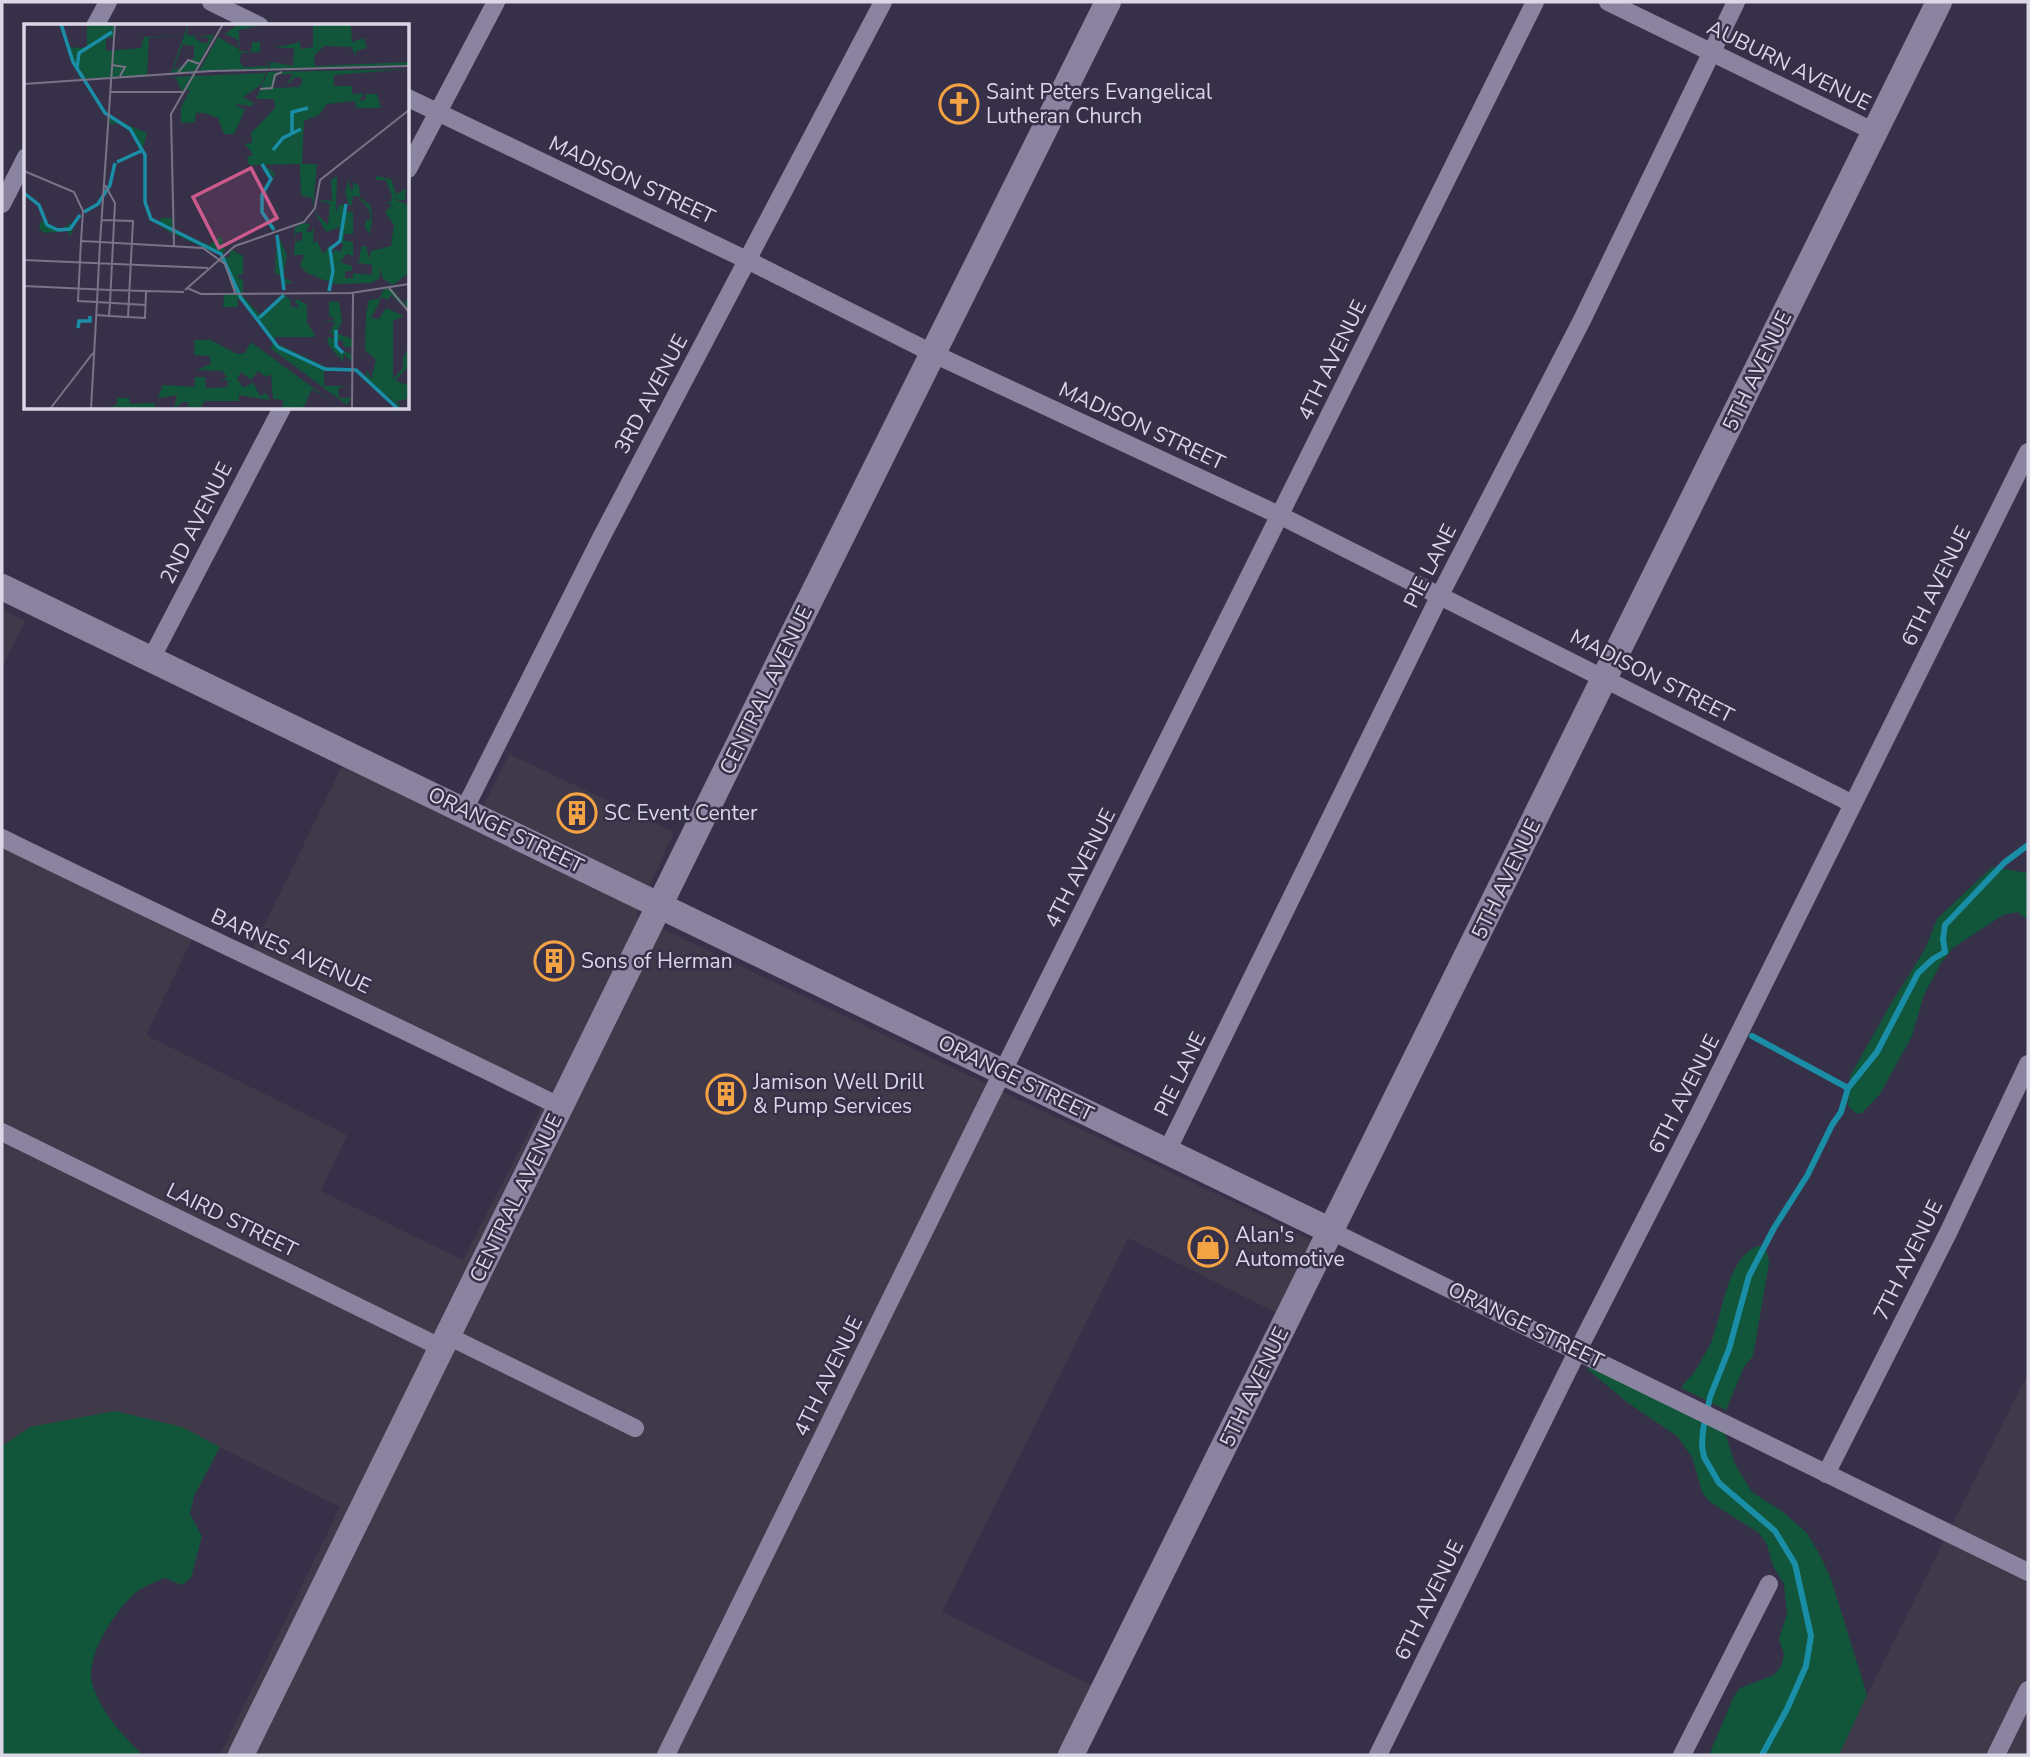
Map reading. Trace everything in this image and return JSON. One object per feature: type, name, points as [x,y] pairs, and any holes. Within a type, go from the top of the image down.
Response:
[{"type":"street","points":[[96,24],[108,2]]},
{"type":"street","points":[[211,2],[256,24]]},
{"type":"street","points":[[410,165],[496,2]]},
{"type":"street","name":"3RD AVENUE","points":[[464,810],[602,536],[883,2]]},
{"type":"street","name":"CENTRAL AVENUE","points":[[241,1755],[1108,2]]},
{"type":"street","name":"4TH AVENUE","points":[[666,1755],[1535,2]]},
{"type":"street","name":"AUBURN AVENUE","points":[[1608,2],[1875,132]]},
{"type":"street","name":"PIE LANE","points":[[1167,1151],[1440,595],[1582,320],[1736,2]]},
{"type":"street","name":"5TH AVENUE","points":[[1072,1755],[1939,2]]},
{"type":"street","name":"MADISON STREET","points":[[410,99],[747,260],[934,354],[1281,516],[1853,804]]},
{"type":"street","points":[[2,204],[6,183],[24,160]]},
{"type":"street","name":"2ND AVENUE","points":[[151,659],[281,410]]},
{"type":"street","name":"6TH AVENUE","points":[[1378,1755],[2028,452]]},
{"type":"street","name":"ORANGE STREET","points":[[2,587],[1578,1350],[2028,1572]]},
{"type":"street","name":"BARNES AVENUE","points":[[2,838],[154,913],[394,1024],[561,1107]]},
{"type":"street","name":"7TH AVENUE","points":[[1826,1474],[1942,1245],[2028,1065]]},
{"type":"street","name":"LAIRD STREET","points":[[2,1132],[445,1342],[635,1428]]},
{"type":"street","points":[[1682,1755],[1769,1584]]},
{"type":"street","points":[[1996,1755],[2028,1690]]},
{"type":"shaded area","points":[[2,609],[25,621],[2,668]]},
{"type":"shaded area","points":[[509,754],[674,832],[636,916],[1314,1241],[1277,1313],[1128,1238],[942,1612],[1093,1686],[1059,1755],[220,1755],[340,1507],[182,1428],[30,1427],[2,1446],[2,829],[198,927],[146,1035],[347,1135],[321,1191],[463,1260],[548,1094],[252,950],[343,764],[474,825]]},
{"type":"shaded area","points":[[2028,1373],[2028,1755],[1839,1755],[1867,1695]]},
{"type":"green space","points":[[1992,867],[2028,873],[2028,920],[2017,912],[2003,915],[1953,948],[1941,963],[1924,995],[1912,1036],[1880,1094],[1862,1113],[1857,1114],[1848,1106],[1850,1076],[1925,949],[1937,919]]},
{"type":"green space","points":[[1758,1246],[1766,1252],[1769,1263],[1753,1356],[1744,1367],[1726,1410],[1681,1388],[1709,1347],[1726,1290],[1738,1263]]},
{"type":"green space","points":[[1589,1366],[1725,1433],[1735,1464],[1752,1492],[1783,1512],[1806,1532],[1831,1579],[1867,1695],[1839,1755],[1709,1755],[1733,1698],[1740,1688],[1774,1675],[1781,1666],[1784,1655],[1779,1639],[1787,1614],[1784,1584],[1759,1533],[1710,1502],[1702,1492],[1692,1457],[1677,1436],[1628,1403],[1587,1369]]},
{"type":"green space","points":[[115,1411],[182,1427],[220,1447],[194,1496],[190,1514],[202,1536],[191,1578],[182,1585],[165,1578],[136,1593],[124,1604],[109,1626],[92,1664],[93,1686],[102,1706],[121,1732],[143,1755],[2,1755],[2,1446],[30,1427]]},
{"type":"waterway","points":[[1762,1755],[1806,1666],[1811,1636],[1795,1564],[1775,1531],[1719,1483],[1704,1457],[1703,1430],[1710,1397],[1729,1349],[1749,1276],[1841,1112],[1848,1088],[1877,1052],[1918,973],[1945,952],[1945,925],[2004,863],[2028,845]]},
{"type":"waterway","points":[[1752,1036],[1848,1088]]},
{"type":"place","name":"Saint Peters Evangelical Lutheran Church","points":[[959,104]]},
{"type":"place","name":"SC Event Center","points":[[577,813]]},
{"type":"place","name":"Sons of Herman","points":[[554,961]]},
{"type":"place","name":"Jamison Well Drill & Pump Services","points":[[726,1094]]},
{"type":"place","name":"Alan's Automotive","points":[[1208,1247]]}]
